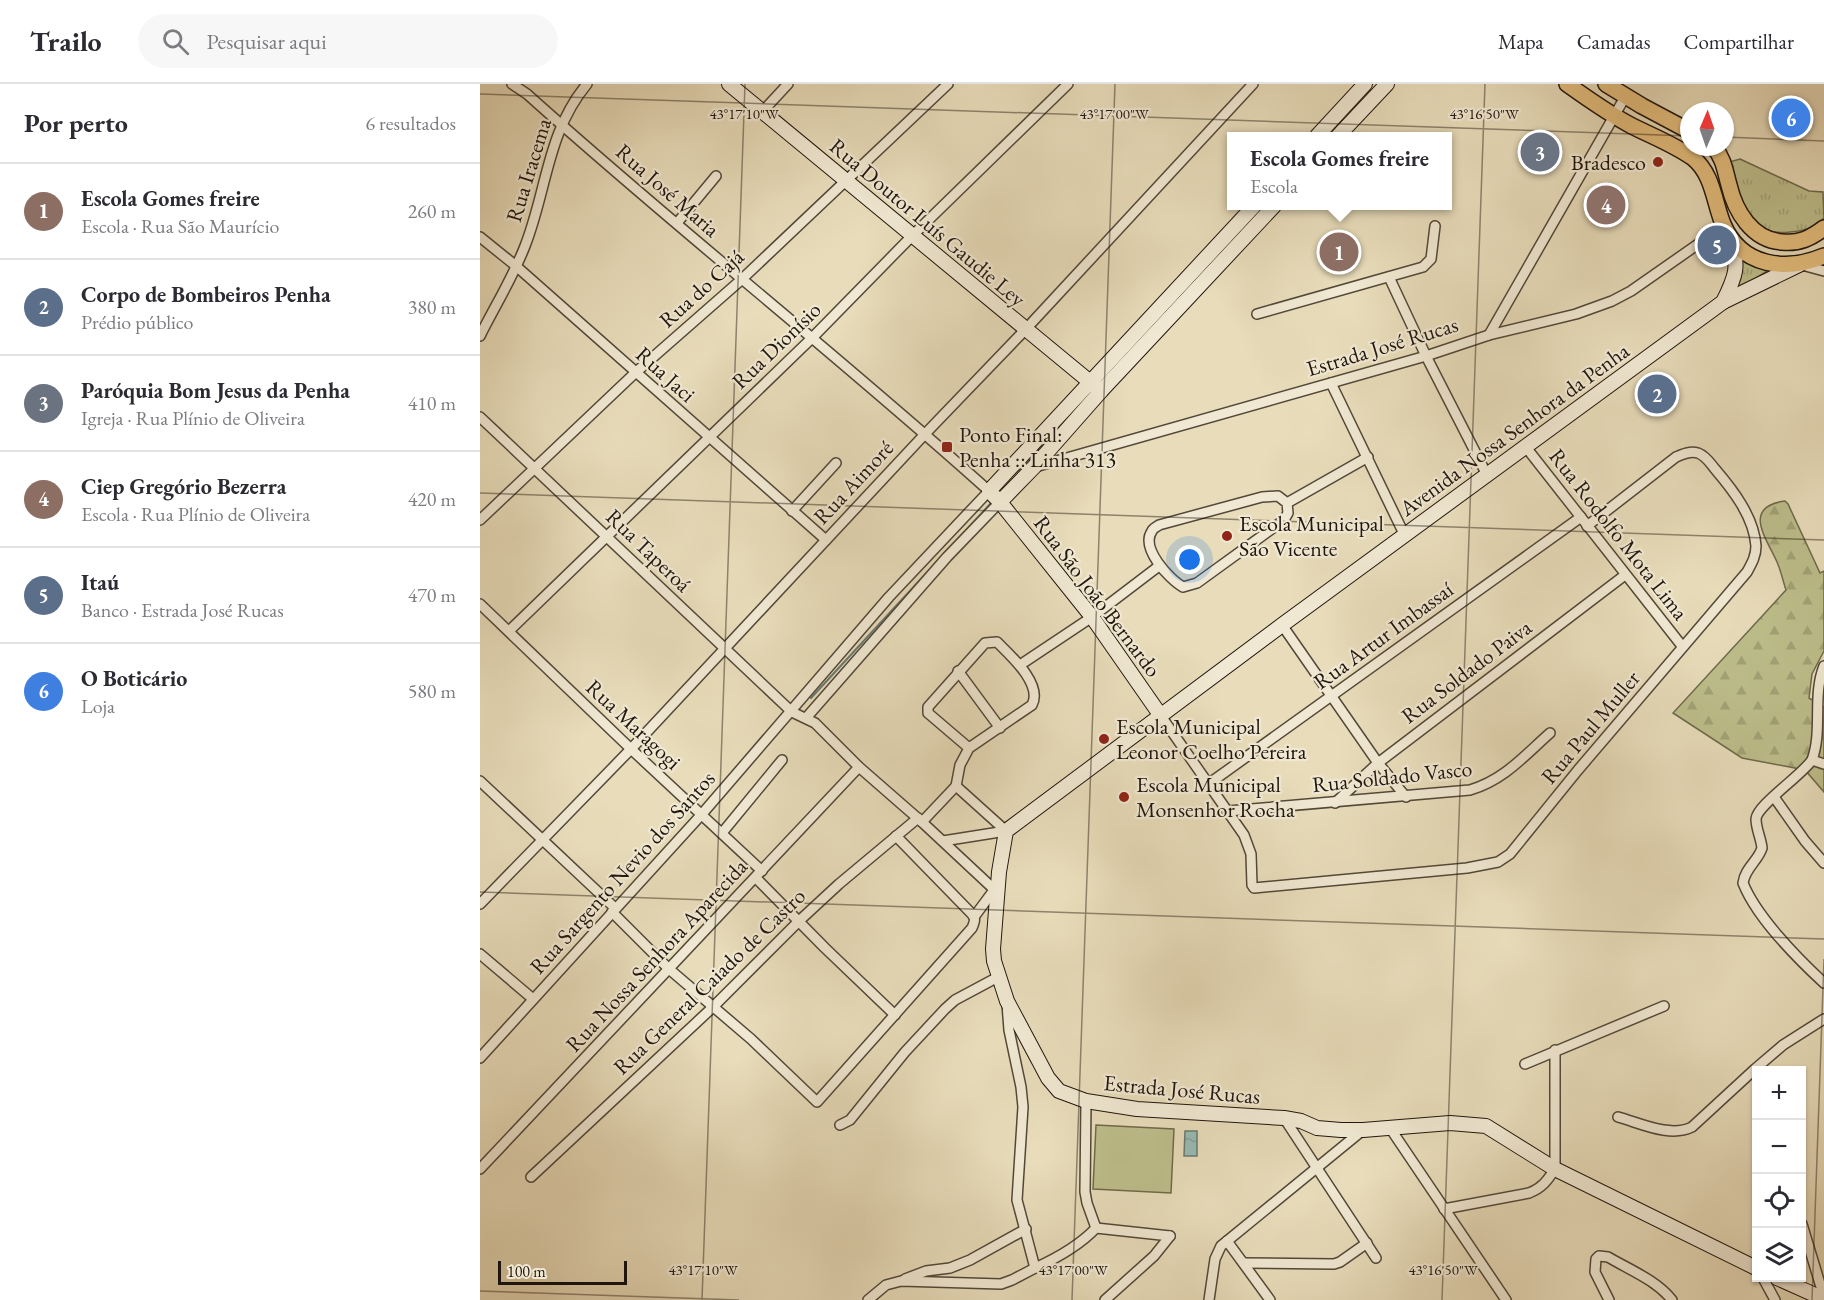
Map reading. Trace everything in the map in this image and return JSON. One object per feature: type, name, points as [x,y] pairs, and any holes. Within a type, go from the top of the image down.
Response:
[{"type":"main road","points":[[1567,84],[1615,116],[1695,159],[1709,181],[1724,226],[1739,247],[1763,262],[1777,265],[1800,265],[1824,256]]},
{"type":"main road","points":[[1606,84],[1625,97],[1680,126]]},
{"type":"main road","points":[[1720,156],[1729,187],[1741,216],[1755,232],[1776,242],[1789,243],[1808,238],[1824,228]]},
{"type":"street","name":"Rua José Maria","points":[[512,84],[527,94],[741,280],[813,337],[995,497]]},
{"type":"street","name":"Rua Iracema","points":[[480,336],[526,244],[561,124],[574,99],[587,84]]},
{"type":"street","name":"Rua Doutor Luís Gaudie Ley","points":[[729,84],[1094,387]]},
{"type":"street","points":[[762,112],[788,84]]},
{"type":"street","name":"Rua do Cajá","points":[[480,520],[635,373],[741,280],[948,84]]},
{"type":"street","name":"Rua Dionísio","points":[[509,631],[813,337],[912,236],[1068,84]]},
{"type":"street","name":"Rua Aimoré","points":[[480,904],[630,749],[1025,330],[1253,84]]},
{"type":"street","points":[[1321,132],[1365,84]]},
{"type":"street","points":[[1342,132],[1387,84]]},
{"type":"street","points":[[1489,335],[1625,97]]},
{"type":"street","points":[[677,224],[716,176]]},
{"type":"street","points":[[806,718],[947,557],[995,497],[1250,210]]},
{"type":"street","points":[[995,497],[1035,467],[1094,387],[1268,210]]},
{"type":"street","points":[[1257,314],[1424,267],[1428,264],[1433,250],[1435,226]]},
{"type":"street","name":"Estrada José Rucas","points":[[1035,467],[1426,356],[1489,335],[1576,314],[1612,301],[1631,291],[1724,226]]},
{"type":"street","name":"Avenida Nossa Senhora da Penha","points":[[1006,831],[1282,625],[1723,302],[1735,277],[1736,269],[1736,257],[1724,226]]},
{"type":"street","name":"Rua Jaci","points":[[480,237],[516,266],[826,540]]},
{"type":"street","points":[[1723,302],[1800,265],[1824,271]]},
{"type":"street","points":[[1389,277],[1426,356],[1487,475]]},
{"type":"street","points":[[1331,383],[1405,536]]},
{"type":"street","name":"Rua Taperoá","points":[[480,417],[792,712]]},
{"type":"street","name":"Rua Rodolfo Mota Lima","points":[[1525,446],[1682,646]]},
{"type":"street","name":"Rua Paul Muller","points":[[1228,811],[1244,836],[1251,854],[1252,885],[1257,889],[1484,867],[1498,862],[1516,847],[1682,646],[1747,572],[1756,555],[1753,533],[1732,489],[1704,456],[1696,453],[1688,452],[1676,457],[1587,525]]},
{"type":"street","points":[[1287,503],[1368,457]]},
{"type":"street","points":[[792,511],[836,463]]},
{"type":"street","points":[[1278,496],[1287,503],[1288,513],[1284,520],[1197,583],[1183,586],[1176,583],[1159,566],[1149,541],[1151,531],[1159,525],[1262,497],[1278,496]]},
{"type":"street","name":"Rua São João Bernardo","points":[[995,497],[1092,617],[1161,716]]},
{"type":"street","name":"Rua Sargento Nevio dos Santos","points":[[480,1058],[702,814],[889,597],[995,497]]},
{"type":"street","name":"Rua Artur Imbassaí","points":[[1207,785],[1581,517]]},
{"type":"street","points":[[1020,665],[1092,617],[1159,566]]},
{"type":"street","name":"Rua Soldado Paiva","points":[[1335,803],[1378,764],[1625,575]]},
{"type":"street","name":"Rua Maragogi","points":[[480,604],[630,749],[702,814],[759,874],[799,921],[895,1015]]},
{"type":"street","points":[[1282,625],[1378,764],[1406,797]]},
{"type":"street","points":[[969,748],[927,711],[928,707],[985,643],[997,642],[1020,665],[1034,691],[1034,701],[1032,705],[969,748],[960,765],[956,786],[1006,831]]},
{"type":"street","points":[[1824,666],[1817,703],[1816,741],[1812,760],[1802,772],[1764,805],[1756,817],[1762,848],[1750,865],[1743,883],[1748,896],[1804,965],[1824,983]]},
{"type":"street","points":[[958,671],[1000,728]]},
{"type":"street","points":[[480,781],[614,910],[669,969],[751,1039],[817,1102],[972,928],[973,915],[996,892],[920,820],[859,767],[815,723],[792,712]]},
{"type":"street","points":[[1161,716],[1207,785],[1228,811]]},
{"type":"street","name":"Rua Soldado Vasco","points":[[1228,811],[1460,792],[1489,784],[1501,777],[1550,733]]},
{"type":"street","points":[[722,834],[782,760]]},
{"type":"street","points":[[1812,760],[1824,764]]},
{"type":"street","name":"Rua Nossa Senhora Aparecida","points":[[480,1169],[859,767]]},
{"type":"street","name":"Rua General Caiado de Castro","points":[[531,1177],[713,1007],[839,884],[896,836],[920,820],[956,786]]},
{"type":"street","points":[[1774,797],[1805,841],[1824,863]]},
{"type":"street","points":[[943,842],[1006,831]]},
{"type":"street","name":"Estrada José Rucas","points":[[1006,831],[996,892],[993,949],[998,977],[1007,1002],[1052,1084],[1059,1091],[1086,1101],[1147,1110],[1284,1118],[1301,1121],[1317,1128],[1363,1130],[1450,1123],[1486,1126],[1555,1169],[1752,1266]]},
{"type":"street","points":[[896,836],[973,915]]},
{"type":"street","points":[[480,954],[533,999]]},
{"type":"street","points":[[840,1125],[850,1120],[905,1052],[945,1009],[955,1000],[998,977]]},
{"type":"street","points":[[1007,1002],[1009,1030],[1023,1107],[1017,1200],[1035,1268]]},
{"type":"street","points":[[1525,1064],[1664,1006]]},
{"type":"street","points":[[1761,1066],[1783,1045],[1824,1019]]},
{"type":"street","points":[[1444,1209],[1529,1193],[1539,1189],[1555,1169],[1555,1050]]},
{"type":"street","points":[[1618,1117],[1655,1128],[1685,1130],[1696,1125],[1752,1075]]},
{"type":"street","points":[[1086,1101],[1086,1192],[1087,1203],[1096,1228]]},
{"type":"street","points":[[1284,1118],[1376,1258]]},
{"type":"street","points":[[1390,1128],[1506,1300]]},
{"type":"street","points":[[1209,1300],[1215,1259],[1221,1246],[1363,1130]]},
{"type":"street","points":[[868,1300],[886,1285],[926,1271],[950,1268],[970,1260],[1026,1228]]},
{"type":"street","points":[[1096,1228],[1170,1236],[1154,1256],[1105,1300]]},
{"type":"street","points":[[901,1281],[1001,1284],[1054,1259],[1088,1237],[1096,1228]]},
{"type":"street","points":[[1803,1228],[1824,1298]]},
{"type":"street","points":[[1227,1241],[1270,1300]]},
{"type":"street","points":[[1244,1263],[1334,1264],[1366,1243]]},
{"type":"street","points":[[1609,1300],[1595,1272],[1596,1259],[1599,1257],[1608,1257],[1661,1287],[1672,1300]]},
{"type":"street","points":[[1765,1282],[1775,1300]]},
{"type":"street","points":[[1786,1282],[1824,1298]]},
{"type":"green space","points":[[1740,159],[1809,191],[1823,192],[1824,218],[1813,227],[1800,231],[1775,232],[1763,228],[1746,211],[1726,163]]},
{"type":"green space","points":[[1742,242],[1769,255],[1798,259],[1767,271],[1728,296]]},
{"type":"green space","points":[[1785,501],[1820,573],[1824,571],[1824,651],[1812,674],[1809,698],[1824,707],[1824,792],[1805,770],[1742,758],[1673,713],[1786,590],[1764,534],[1760,517],[1764,510],[1772,504]]},
{"type":"green space","points":[[1096,1125],[1174,1129],[1171,1193],[1093,1189]]},
{"type":"water","points":[[1185,1131],[1197,1131],[1197,1156],[1184,1156]]},
{"type":"waterway","points":[[1100,382],[1149,329]]},
{"type":"waterway","points":[[1010,483],[1059,426]]},
{"type":"waterway","points":[[811,698],[992,502]]},
{"type":"place","name":"O Boticário","points":[[1791,118]]},
{"type":"place","name":"Paróquia Bom Jesus da Penha","points":[[1540,152]]},
{"type":"place","name":"Bradesco","points":[[1658,162]]},
{"type":"place","name":"Ciep Gregório Bezerra","points":[[1606,205]]},
{"type":"place","name":"Itaú","points":[[1717,245]]},
{"type":"place","name":"Escola Gomes freire","points":[[1339,252]]},
{"type":"place","name":"Corpo de Bombeiros Penha","points":[[1657,394]]},
{"type":"place","name":"Ponto Final: Penha :: Linha 313","points":[[947,447]]},
{"type":"place","name":"Escola Municipal São Vicente","points":[[1227,536]]},
{"type":"place","name":"Escola Municipal Leonor Coelho Pereira","points":[[1104,739]]},
{"type":"place","name":"Escola Municipal Monsenhor Rocha","points":[[1124,797]]}]
